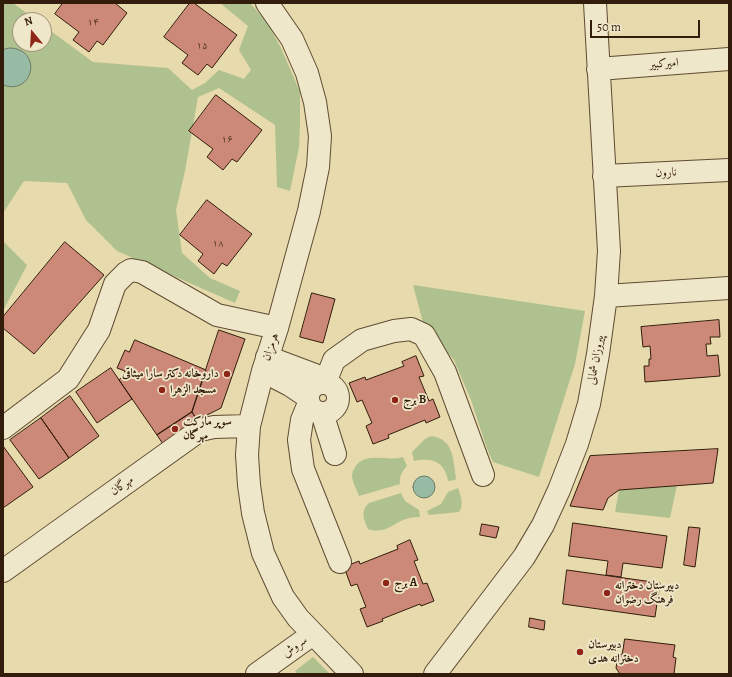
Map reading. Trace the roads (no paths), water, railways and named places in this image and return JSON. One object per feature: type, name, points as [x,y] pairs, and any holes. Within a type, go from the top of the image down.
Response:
[{"type":"street","name":"هرمزان","points":[[267,3],[292,39],[307,72],[315,102],[320,136],[318,167],[309,211],[277,328],[265,364],[249,426],[247,455],[249,485],[253,514],[263,553],[283,597],[298,618],[352,674]]},
{"type":"street","name":"پیروزان شمالی","points":[[435,674],[529,550],[543,525],[578,444],[589,404],[606,296],[609,251],[595,3]]},
{"type":"street","name":"امیرکبیر","points":[[598,69],[729,59]]},
{"type":"street","name":"نارون","points":[[604,176],[729,170]]},
{"type":"street","points":[[3,428],[68,379],[99,330],[115,284],[131,270],[142,272],[217,314],[277,328]]},
{"type":"street","points":[[606,296],[729,288]]},
{"type":"street","points":[[340,562],[304,470],[299,440],[302,420],[334,360],[362,340],[410,329],[424,335],[445,372],[483,475]]},
{"type":"street","points":[[265,364],[290,385],[316,396],[335,454]]},
{"type":"street","name":"مهرگان","points":[[3,571],[200,430],[214,427],[249,426]]},
{"type":"street","name":"سروش","points":[[257,674],[313,634]]},
{"type":"place","name":"داروخانه دکتر سارا میثاقی","points":[[227,374]]},
{"type":"place","name":"مسجد الزهرا","points":[[162,390]]},
{"type":"place","name":"برج B","points":[[395,400]]},
{"type":"place","name":"سوپر مارکت مهرگان","points":[[175,429]]},
{"type":"place","name":"برج A","points":[[386,583]]},
{"type":"place","name":"دبیرستان دخترانه فرهنگ رضوان","points":[[607,593]]},
{"type":"place","name":"دبیرستان دخترانه هدی","points":[[580,652]]}]
